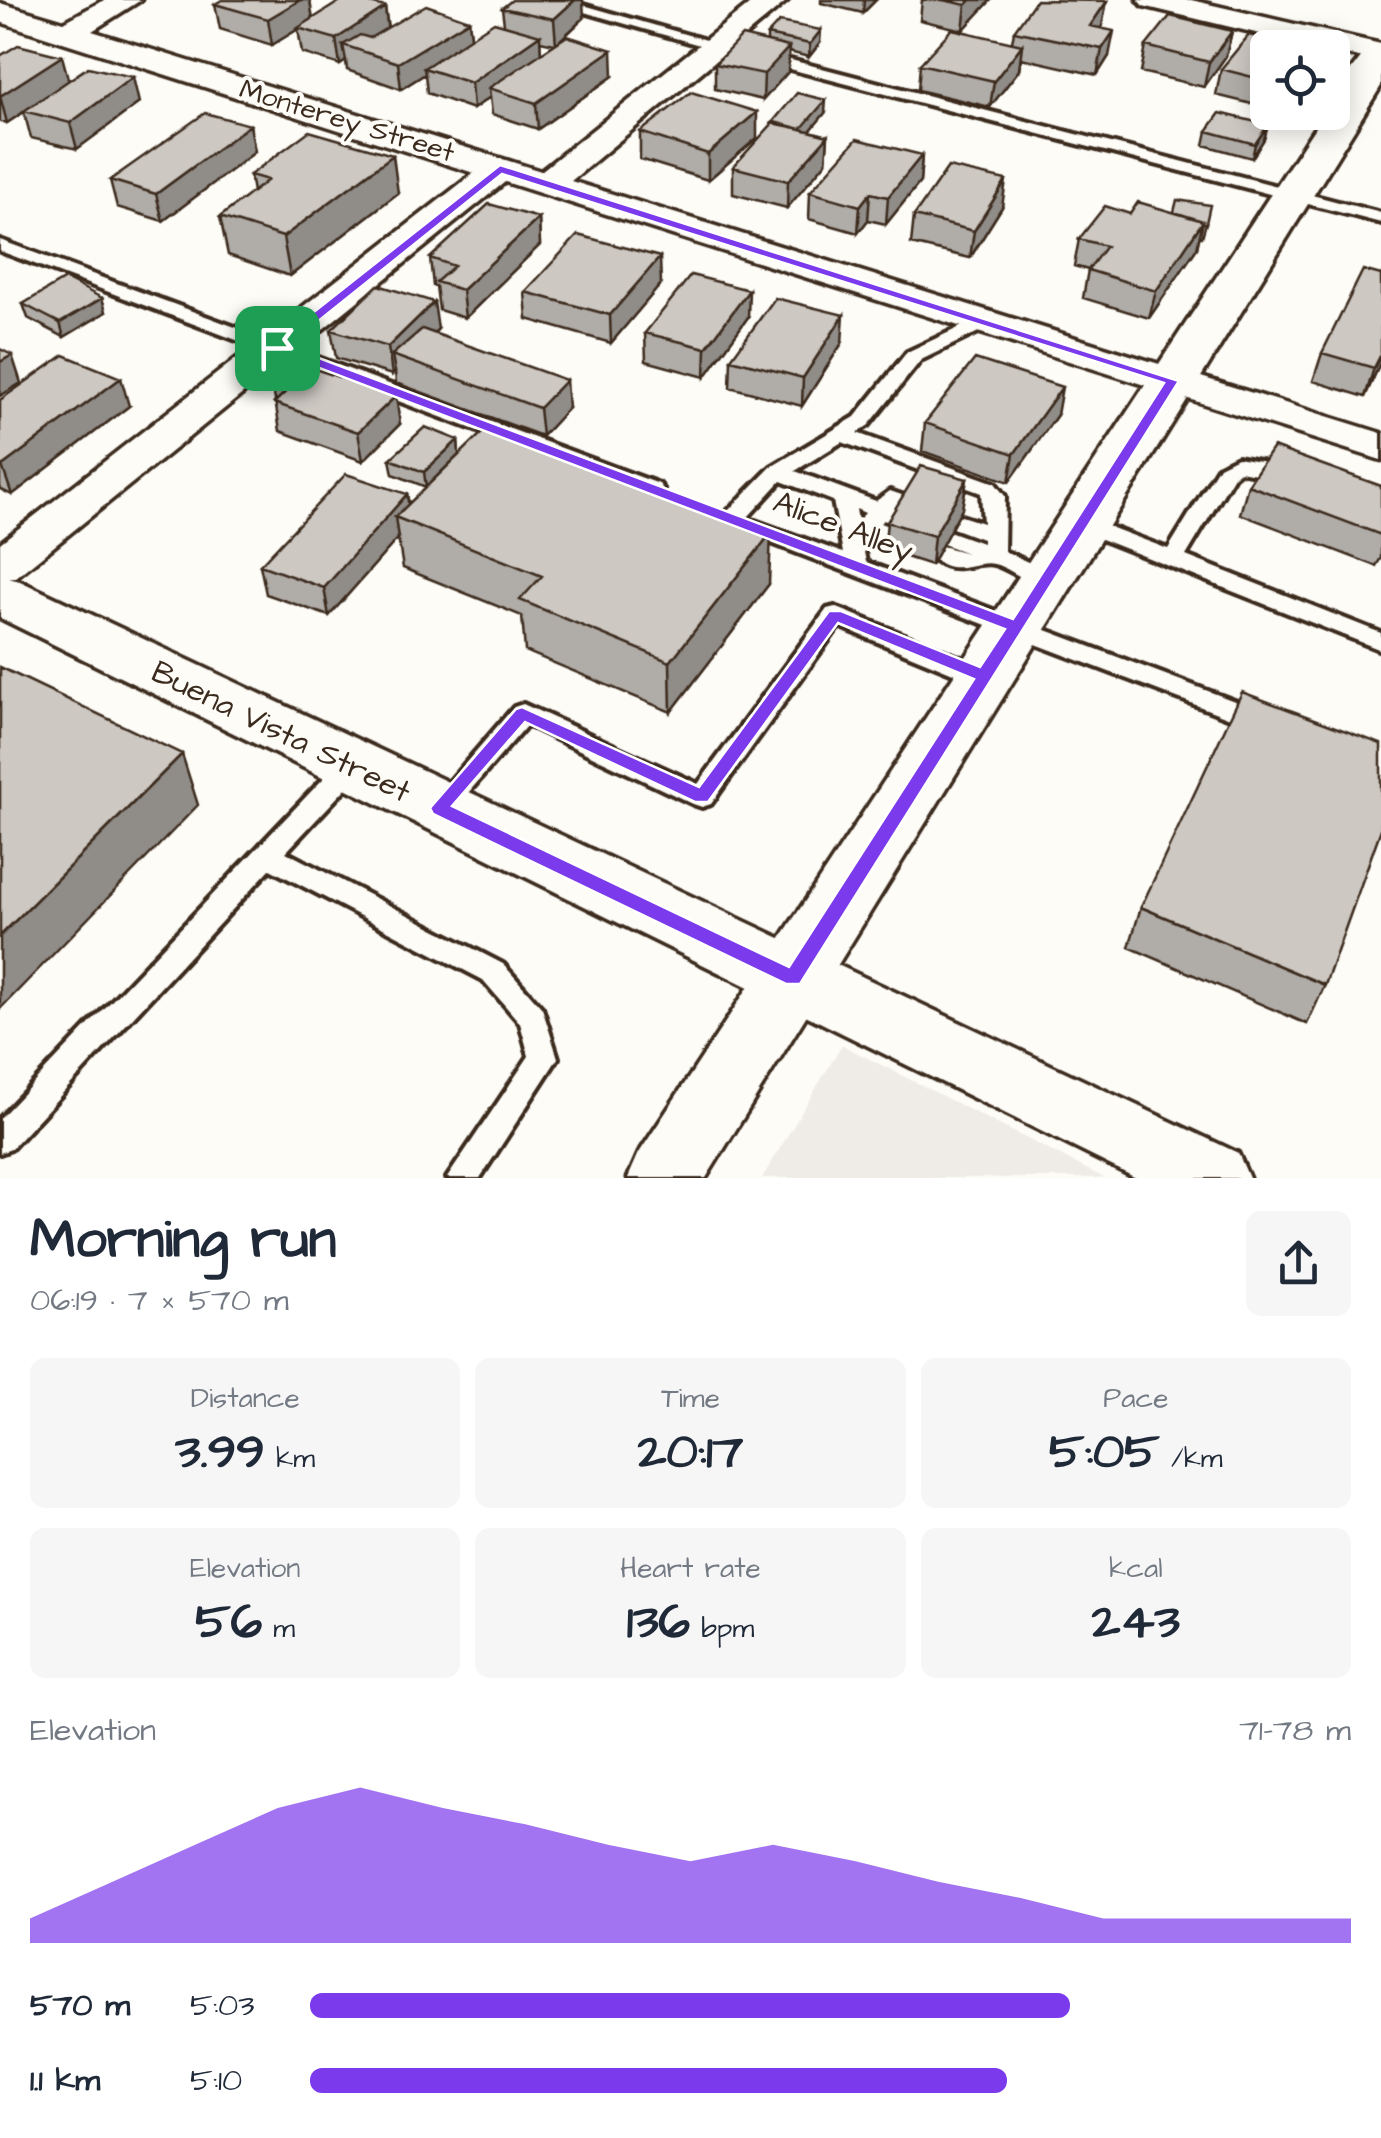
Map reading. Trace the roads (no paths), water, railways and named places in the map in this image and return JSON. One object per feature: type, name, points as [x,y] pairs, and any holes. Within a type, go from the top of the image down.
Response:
[{"type":"main road","points":[[665,1178],[1381,55]]},
{"type":"main road","name":"Buena Vista Street","points":[[0,595],[1212,1178]]},
{"type":"street","points":[[32,28],[126,0]]},
{"type":"street","points":[[547,183],[773,0]]},
{"type":"street","points":[[1153,0],[1381,55]]},
{"type":"street","name":"Monterey Street","points":[[32,28],[547,183],[1381,447]]},
{"type":"street","points":[[0,566],[500,169]]},
{"type":"lane","points":[[549,0],[1381,218]]},
{"type":"lane","points":[[0,244],[676,498]]},
{"type":"lane","points":[[778,472],[862,421],[914,356],[984,322]]},
{"type":"lane","points":[[839,434],[988,488],[994,496],[993,545]]},
{"type":"lane","points":[[1173,560],[1226,472],[1236,464],[1271,467],[1308,480]]},
{"type":"lane","points":[[778,472],[880,510]]},
{"type":"lane","name":"Alice Alley","points":[[778,472],[722,516],[1274,725]]},
{"type":"lane","points":[[842,496],[856,566]]},
{"type":"lane","points":[[890,498],[902,520],[866,526],[880,510],[890,498]]},
{"type":"lane","points":[[1081,524],[1381,642]]},
{"type":"lane","points":[[993,545],[963,562],[947,536],[993,545],[1046,579]]},
{"type":"lane","points":[[439,808],[522,713],[702,796],[835,615],[983,676]]},
{"type":"lane","points":[[1348,629],[1381,624]]},
{"type":"lane","points":[[0,1139],[351,766]]},
{"type":"lane","points":[[268,854],[493,972],[532,1017],[544,1058],[462,1178]]}]
